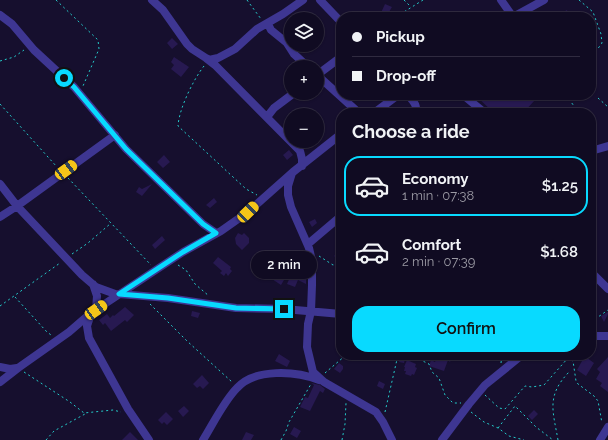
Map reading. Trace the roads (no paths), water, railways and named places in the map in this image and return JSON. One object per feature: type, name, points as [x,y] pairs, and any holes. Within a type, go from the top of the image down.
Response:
[{"type":"street","points":[[152,0],[163,10],[187,44],[209,60],[300,151],[314,156]]},
{"type":"street","points":[[209,60],[218,58],[235,49],[257,29],[268,24],[303,0]]},
{"type":"street","points":[[320,0],[336,17]]},
{"type":"street","points":[[501,0],[509,12]]},
{"type":"street","points":[[522,12],[544,0]]},
{"type":"street","points":[[0,15],[12,24],[82,96],[137,160],[203,224],[216,233]]},
{"type":"street","points":[[268,24],[271,30],[287,43],[294,54],[300,60]]},
{"type":"street","points":[[324,70],[336,61]]},
{"type":"street","points":[[324,81],[336,92]]},
{"type":"street","points":[[266,117],[274,108],[285,100]]},
{"type":"street","points":[[345,100],[353,108]]},
{"type":"street","points":[[381,108],[391,100]]},
{"type":"street","points":[[469,100],[479,108]]},
{"type":"street","points":[[0,217],[115,135]]},
{"type":"street","points":[[0,382],[94,312],[171,260],[226,228],[248,212],[262,198],[336,138]]},
{"type":"street","points":[[596,149],[608,146]]},
{"type":"street","points":[[300,151],[302,166]]},
{"type":"street","points":[[293,172],[288,186],[288,195],[291,207],[309,246],[312,261],[311,311],[308,324],[308,346],[312,368],[318,378]]},
{"type":"street","points":[[0,184],[17,206],[82,275],[102,289],[119,295],[168,298],[236,308],[284,309],[336,314]]},
{"type":"street","points":[[309,246],[336,221]]},
{"type":"street","points":[[596,277],[608,289]]},
{"type":"street","points":[[93,284],[97,296],[94,312],[87,326],[89,338],[149,440]]},
{"type":"street","points":[[596,336],[608,336]]},
{"type":"street","points":[[442,440],[480,391],[497,374],[515,360]]},
{"type":"street","points":[[0,367],[10,369],[18,368]]},
{"type":"street","points":[[203,440],[238,387],[244,382],[272,373],[295,374],[318,378],[376,412],[392,440]]}]
